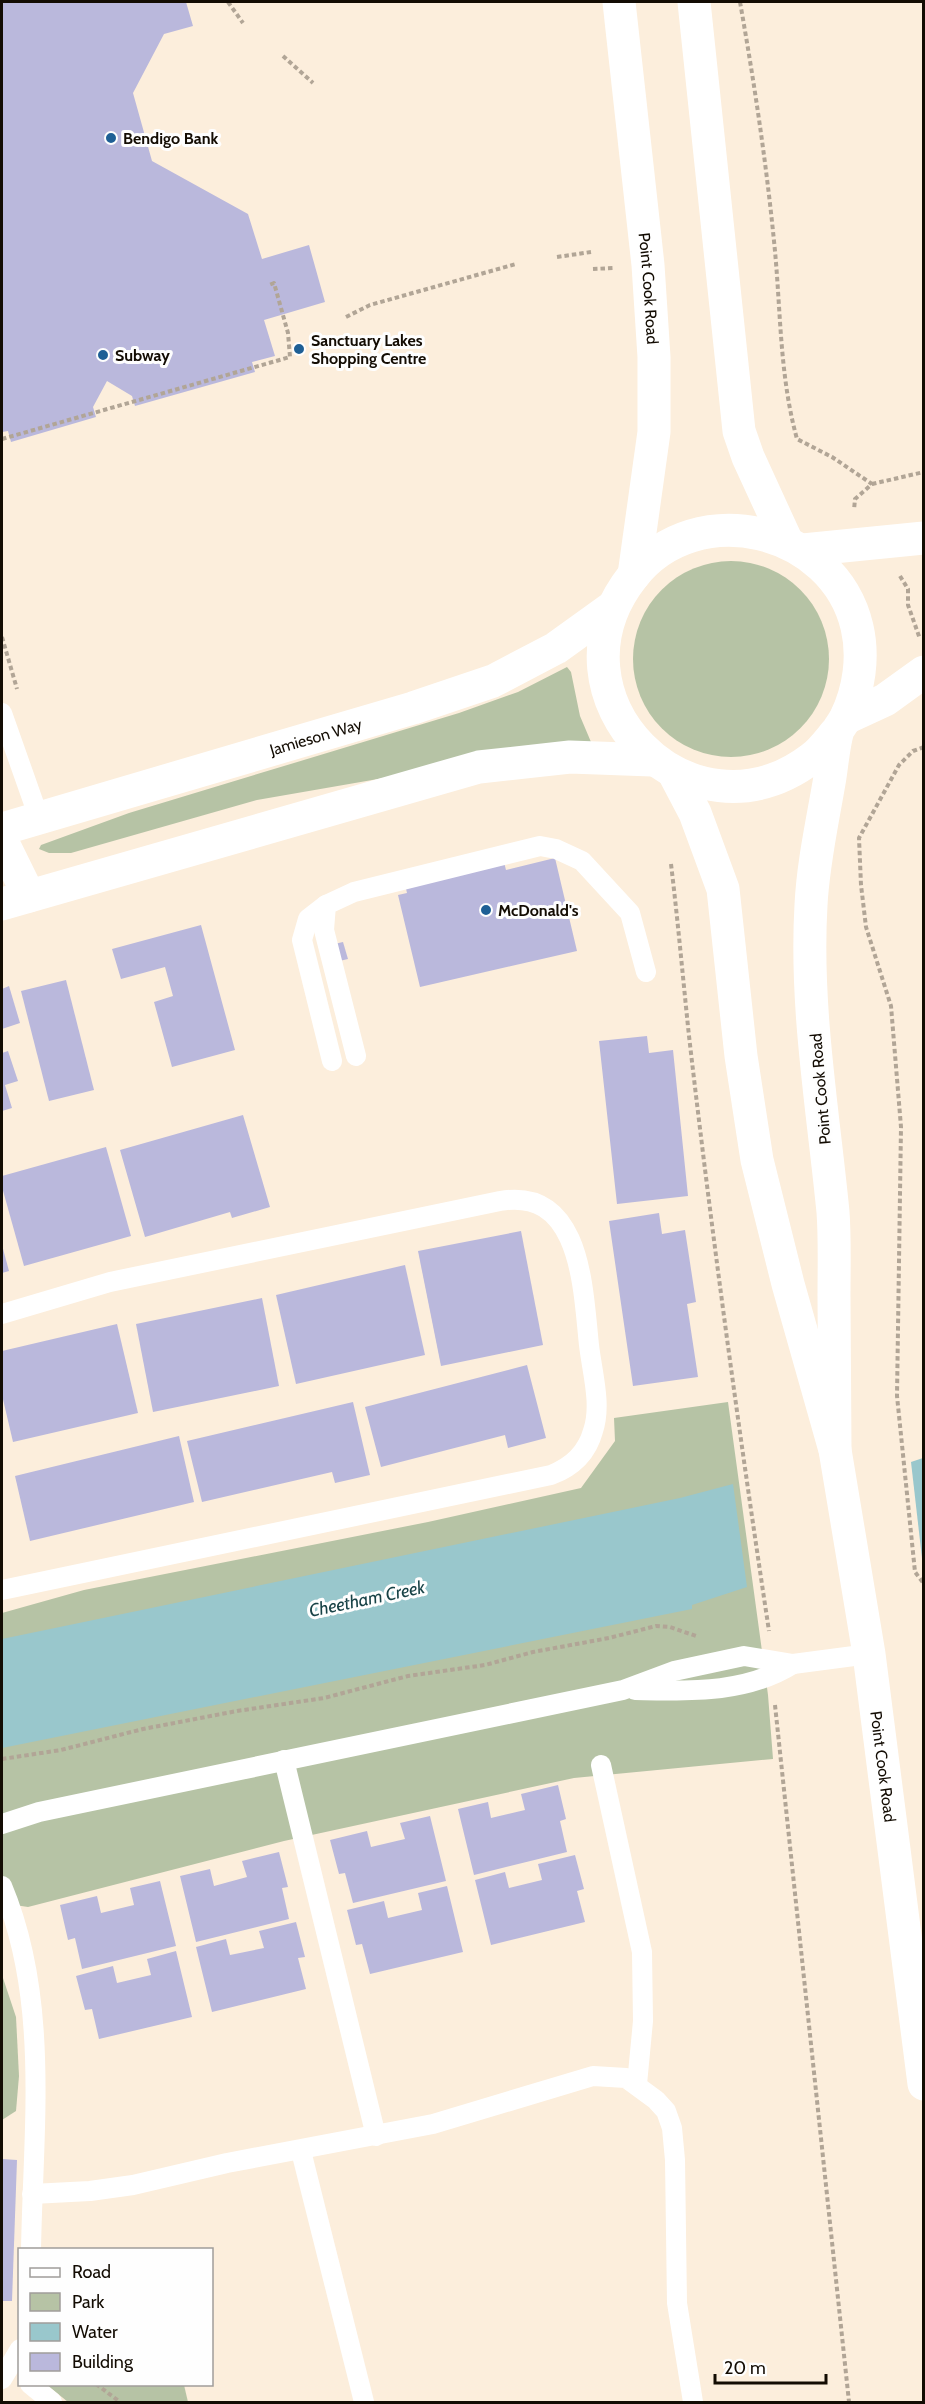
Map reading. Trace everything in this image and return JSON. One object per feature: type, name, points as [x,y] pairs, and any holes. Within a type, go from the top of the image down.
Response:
[{"type":"main road","name":"Point Cook Road","points":[[619,2],[648,265],[654,357],[654,432],[634,575]]},
{"type":"main road","points":[[694,2],[739,431],[748,457],[795,546]]},
{"type":"main road","points":[[2,842],[15,900],[479,767],[570,757],[663,766],[709,785],[746,786],[782,776],[814,757],[842,724],[857,689],[861,657],[857,626],[845,597],[833,579],[795,546],[755,531],[722,530],[689,537],[659,552],[634,575],[613,607],[603,648],[607,690],[624,728],[663,766]]},
{"type":"main road","points":[[795,546],[873,544],[924,538]]},
{"type":"main road","name":"Jamieson Way","points":[[2,830],[413,708],[493,681],[556,648],[613,607]]},
{"type":"main road","points":[[842,724],[885,700],[924,672]]},
{"type":"main road","name":"Point Cook Road","points":[[835,1450],[833,1216],[817,1061],[810,906],[817,844],[842,724]]},
{"type":"main road","name":"Point Cook Road","points":[[663,766],[703,834],[723,889],[741,1056],[758,1160],[788,1284],[835,1450],[868,1654],[924,2084]]},
{"type":"lane","points":[[2,713],[39,818]]},
{"type":"lane","points":[[332,1061],[302,940],[308,919],[326,905],[354,892],[540,846],[556,849],[582,861],[630,913],[646,972]]},
{"type":"lane","points":[[326,905],[324,930],[356,1056]]},
{"type":"lane","points":[[2,1314],[110,1282],[500,1201],[525,1199],[536,1203],[559,1221],[575,1248],[597,1417],[590,1441],[583,1452],[567,1468],[551,1476],[2,1590]]},
{"type":"lane","points":[[2,1824],[39,1812],[623,1690],[674,1671],[744,1656],[793,1664],[868,1654]]},
{"type":"lane","points":[[623,1690],[697,1691],[722,1688],[773,1676],[793,1664]]},
{"type":"lane","points":[[284,1760],[376,2136]]},
{"type":"lane","points":[[601,1765],[642,1952],[644,2021],[637,2084]]},
{"type":"lane","points":[[2,1887],[22,1942],[32,2012],[35,2124],[31,2248]]},
{"type":"lane","points":[[32,2194],[110,2189],[227,2163],[376,2136],[474,2113],[593,2076],[613,2075],[637,2084],[648,2092],[666,2111],[672,2128],[675,2160],[677,2302],[693,2403]]},
{"type":"lane","points":[[301,2151],[364,2403]]},
{"type":"lane","points":[[10,2375],[18,2354]]},
{"type":"lane","points":[[31,2386],[52,2403]]},
{"type":"path","points":[[228,2],[243,23]]},
{"type":"path","points":[[740,2],[752,67],[774,242],[778,324],[787,400],[798,439],[832,457],[872,484]]},
{"type":"path","points":[[283,56],[313,83]]},
{"type":"path","points":[[557,257],[591,252]]},
{"type":"path","points":[[346,316],[370,305],[516,264]]},
{"type":"path","points":[[2,439],[290,357],[283,315],[274,283],[269,285]]},
{"type":"path","points":[[924,472],[872,484],[855,499],[853,517],[903,579],[908,589],[908,605],[924,646]]},
{"type":"path","points":[[924,747],[914,751],[899,765],[859,838],[866,927],[891,1006],[901,1126],[897,1396],[915,1572],[924,1584]]},
{"type":"path","points":[[2,1759],[61,1750],[237,1711],[324,1698],[408,1676],[485,1665],[525,1654],[609,1638],[656,1626],[670,1627],[703,1639]]},
{"type":"path","points":[[759,1633],[769,1631]]},
{"type":"path","points":[[97,2386],[120,2403]]},
{"type":"green space","points":[[731,561],[759,565],[777,573],[793,583],[807,597],[825,631],[829,659],[825,687],[817,705],[807,721],[793,735],[759,753],[731,757],[703,753],[685,745],[669,735],[655,721],[637,687],[633,659],[637,631],[645,613],[655,597],[669,583],[703,565]]},
{"type":"green space","points":[[567,667],[571,672],[580,716],[591,742],[257,800],[71,853],[49,853],[39,849],[41,845],[129,813],[459,713],[518,692]]},
{"type":"green space","points":[[728,1402],[768,1695],[773,1759],[574,1778],[284,1841],[28,1907],[2,1903],[2,1613],[84,1590],[428,1522],[581,1488],[615,1441],[614,1418]]},
{"type":"green space","points":[[2,1975],[16,2017],[19,2076],[16,2111],[2,2120]]},
{"type":"green space","points":[[48,2386],[184,2386],[188,2402],[68,2402]]},
{"type":"water","points":[[923,1458],[924,1567],[911,1462]]},
{"type":"water","name":"Cheetham Creek","points":[[733,1484],[747,1587],[692,1605],[692,1609],[2,1748],[2,1639],[680,1498]]},
{"type":"building","points":[[2,2],[186,2],[193,26],[164,34],[133,93],[152,161],[248,214],[262,259],[309,245],[325,302],[264,320],[275,356],[252,362],[255,372],[135,406],[132,396],[107,381],[93,407],[96,417],[11,442],[8,431],[2,432]]},
{"type":"building","points":[[503,858],[506,870],[555,858],[577,951],[420,987],[398,895],[407,893],[404,880]]},
{"type":"building","points":[[201,925],[235,1050],[172,1067],[154,1002],[173,996],[165,967],[121,979],[112,949]]},
{"type":"building","points":[[343,942],[348,959],[335,962],[330,945]]},
{"type":"building","points":[[66,980],[94,1090],[49,1101],[21,991]]},
{"type":"building","points":[[9,986],[20,1023],[2,1029],[2,989]]},
{"type":"building","points":[[647,1036],[649,1053],[673,1050],[688,1196],[617,1204],[599,1041]]},
{"type":"building","points":[[8,1051],[18,1081],[5,1085],[12,1108],[2,1111],[2,1053]]},
{"type":"building","points":[[243,1115],[270,1207],[232,1218],[230,1212],[145,1237],[120,1150]]},
{"type":"building","points":[[106,1147],[131,1236],[24,1266],[2,1187],[2,1176]]},
{"type":"building","points":[[659,1213],[662,1234],[685,1230],[696,1302],[687,1304],[698,1377],[633,1386],[609,1221]]},
{"type":"building","points":[[521,1231],[543,1345],[441,1366],[418,1251]]},
{"type":"building","points":[[2,1245],[9,1271],[2,1273]]},
{"type":"building","points":[[405,1265],[425,1355],[296,1384],[276,1295]]},
{"type":"building","points":[[262,1298],[279,1386],[153,1412],[136,1324]]},
{"type":"building","points":[[117,1324],[138,1413],[13,1442],[2,1395],[2,1351]]},
{"type":"building","points":[[527,1365],[546,1438],[508,1448],[505,1435],[381,1467],[365,1407]]},
{"type":"building","points":[[353,1402],[370,1475],[335,1483],[332,1472],[202,1502],[187,1441]]},
{"type":"building","points":[[179,1436],[194,1502],[30,1541],[15,1476]]},
{"type":"building","points":[[558,1785],[566,1819],[560,1821],[567,1852],[474,1875],[458,1809],[488,1802],[491,1818],[525,1810],[521,1794]]},
{"type":"building","points":[[430,1816],[446,1881],[353,1903],[345,1873],[339,1874],[330,1840],[367,1831],[371,1847],[405,1839],[400,1823]]},
{"type":"building","points":[[279,1852],[288,1887],[282,1888],[289,1919],[196,1942],[180,1876],[210,1869],[214,1886],[247,1877],[242,1861]]},
{"type":"building","points":[[575,1855],[584,1889],[577,1891],[585,1922],[491,1945],[475,1880],[505,1872],[509,1888],[542,1880],[538,1864]]},
{"type":"building","points":[[160,1881],[176,1946],[82,1969],[75,1938],[68,1940],[60,1905],[97,1896],[101,1913],[134,1905],[130,1888]]},
{"type":"building","points":[[447,1886],[463,1952],[370,1974],[362,1944],[356,1945],[347,1910],[384,1901],[388,1918],[422,1910],[418,1893]]},
{"type":"building","points":[[296,1922],[305,1957],[298,1958],[306,1989],[212,2012],[196,1947],[226,1939],[230,1955],[264,1948],[259,1931]]},
{"type":"building","points":[[176,1951],[192,2017],[99,2039],[92,2009],[85,2010],[76,1976],[113,1966],[117,1983],[151,1975],[147,1959]]},
{"type":"building","points":[[2,2159],[17,2160],[12,2301],[2,2301]]},
{"type":"place","name":"Bendigo Bank","points":[[111,138]]},
{"type":"place","name":"Sanctuary Lakes Shopping Centre","points":[[299,349]]},
{"type":"place","name":"Subway","points":[[103,355]]},
{"type":"place","name":"McDonald's","points":[[486,910]]}]
